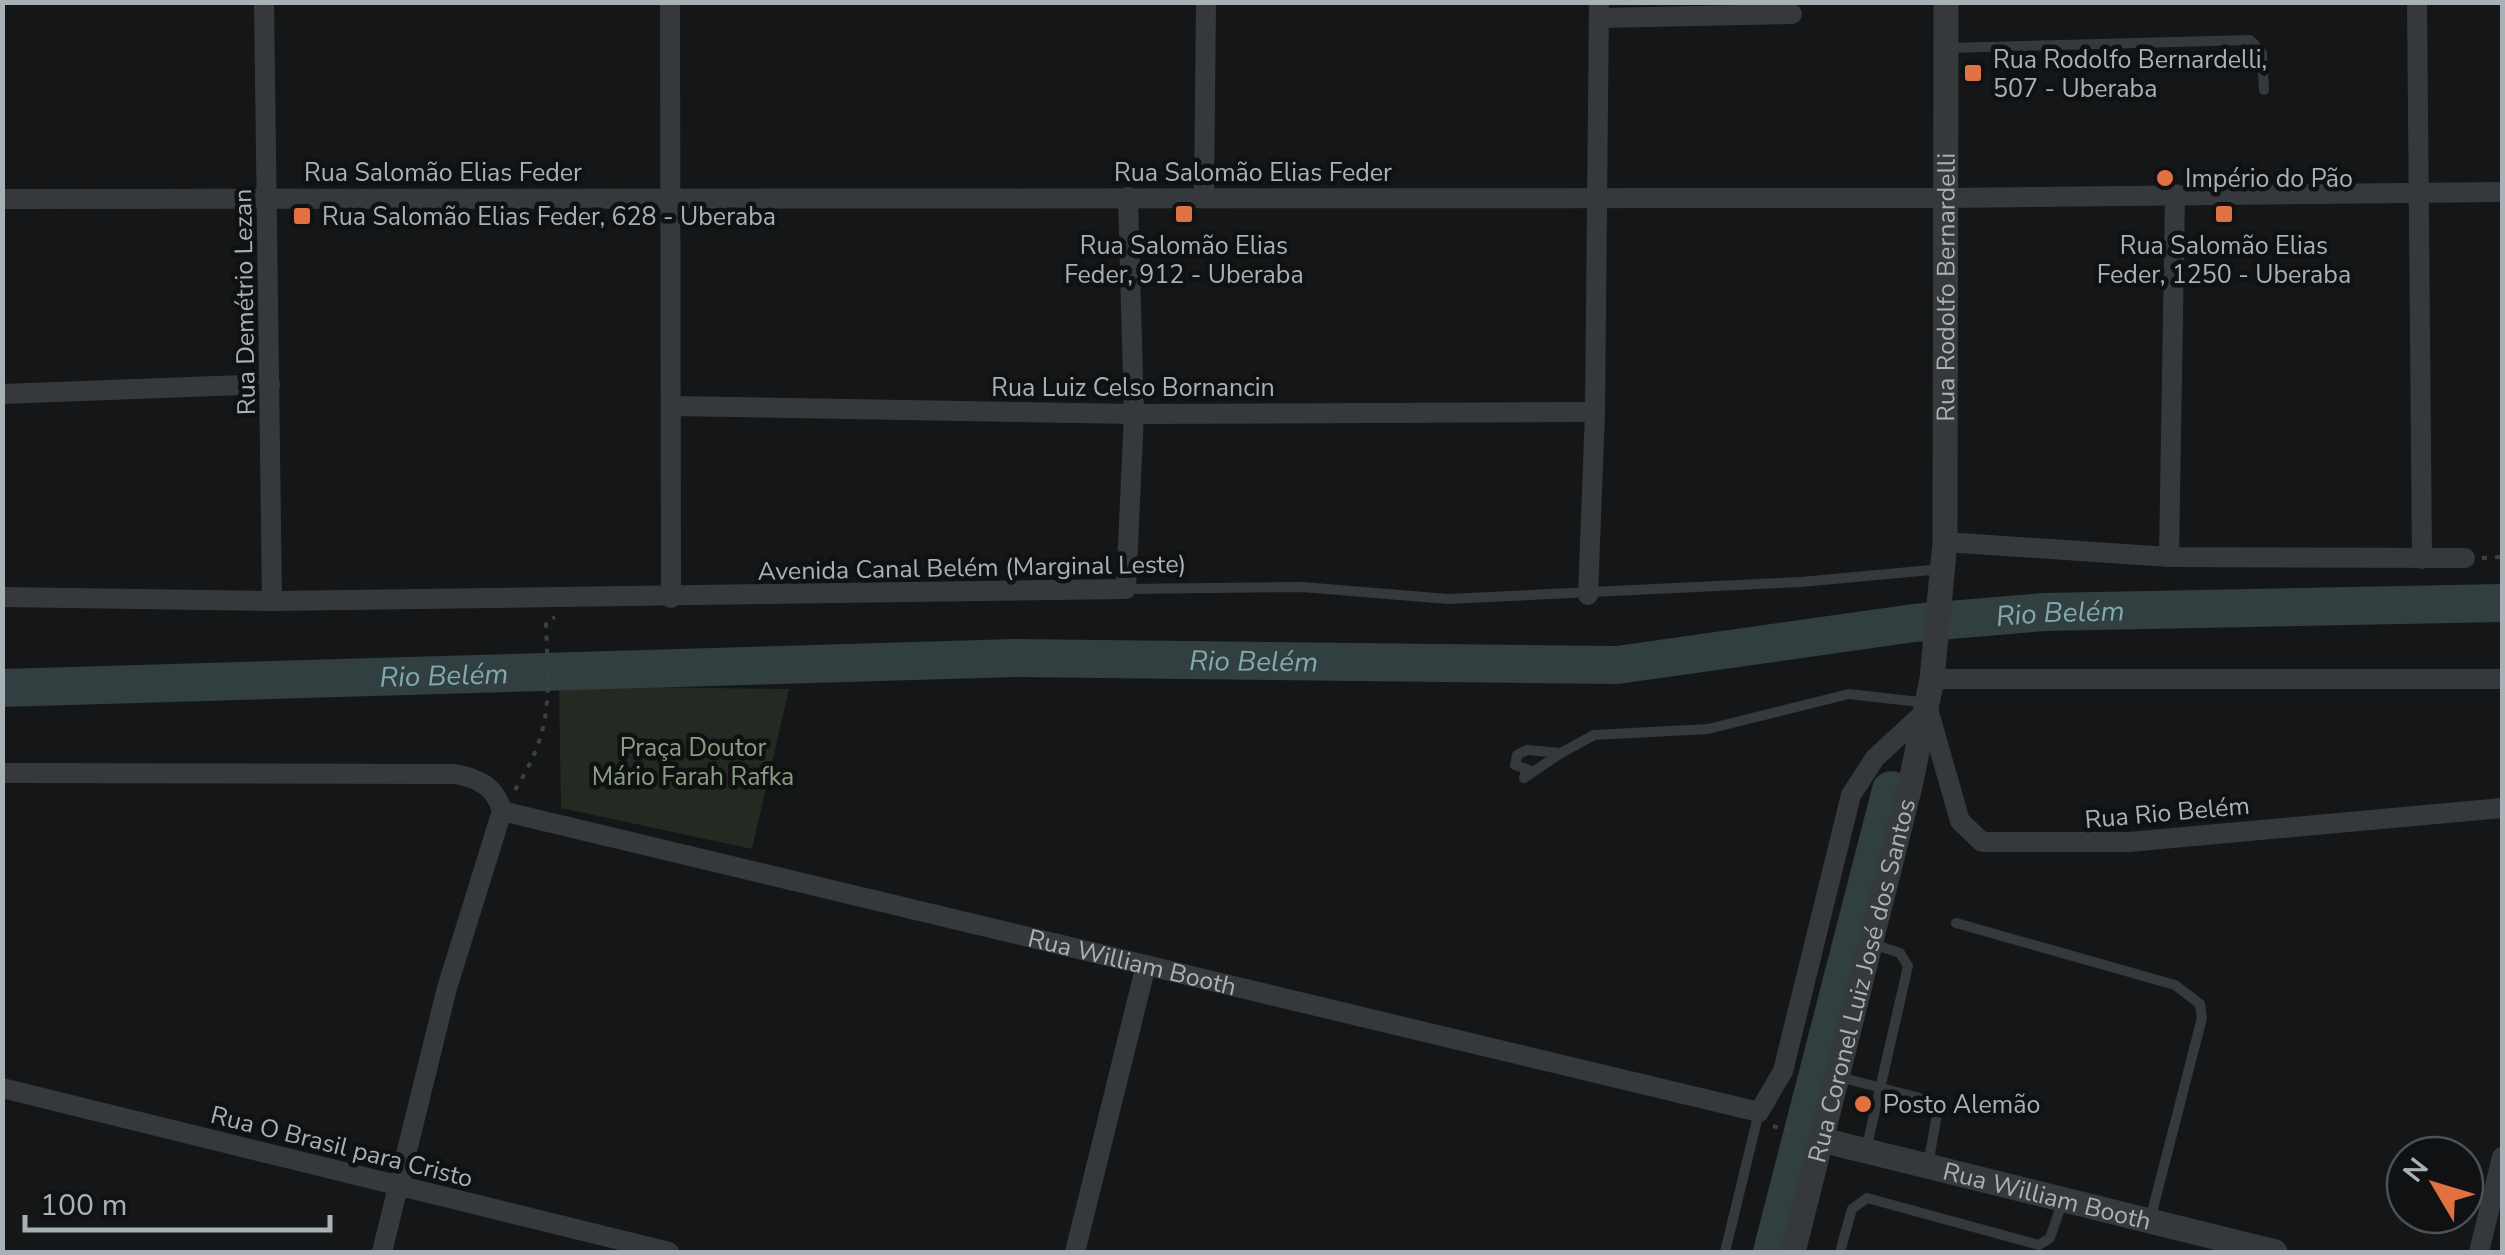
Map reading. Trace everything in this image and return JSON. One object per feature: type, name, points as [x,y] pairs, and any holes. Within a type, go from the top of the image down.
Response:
[{"type":"street","name":"Rua Demétrio Lezan","points":[[264,2],[272,601]]},
{"type":"street","points":[[670,2],[672,598]]},
{"type":"street","points":[[1204,197],[1206,2]]},
{"type":"street","name":"Rua Rodolfo Bernardelli","points":[[1931,686],[1945,542],[1946,2]]},
{"type":"street","points":[[2417,2],[2422,559]]},
{"type":"street","points":[[1588,595],[1596,412],[1600,10],[1792,14]]},
{"type":"street","name":"Rua Salomão Elias Feder","points":[[2,199],[1946,198],[2502,192]]},
{"type":"street","points":[[2168,557],[2174,194]]},
{"type":"street","points":[[1126,589],[1134,414],[1128,197]]},
{"type":"street","points":[[2,394],[270,384]]},
{"type":"street","name":"Rua Luiz Celso Bornancin","points":[[671,406],[1134,414],[1596,412]]},
{"type":"street","points":[[1945,542],[2168,557],[2465,558]]},
{"type":"street","name":"Avenida Canal Belém (Marginal Leste)","points":[[2,597],[272,601],[1126,589]]},
{"type":"street","points":[[1931,686],[2502,679]]},
{"type":"street","name":"Rua Rio Belém","points":[[1931,686],[1960,821],[1982,842],[2128,842],[2502,808]]},
{"type":"street","name":"Rua Coronel Luiz José dos Santos","points":[[1794,1252],[1818,1138],[1871,944],[1931,686]]},
{"type":"street","name":"Rua Coronel Luiz José dos Santos","points":[[1759,1112],[1783,1071],[1851,795],[1931,686]]},
{"type":"street","points":[[2,773],[454,774],[486,785],[498,796],[502,811],[447,988],[382,1252]]},
{"type":"street","name":"Rua William Booth","points":[[502,811],[1759,1112]]},
{"type":"street","points":[[1075,1252],[1146,965]]},
{"type":"street","name":"Rua O Brasil para Cristo","points":[[2,1088],[669,1252]]},
{"type":"street","name":"Rua William Booth","points":[[1818,1138],[2275,1252]]},
{"type":"street","points":[[2478,1252],[2502,1158]]},
{"type":"lane","points":[[1946,48],[2250,40],[2262,52],[2264,90]]},
{"type":"lane","name":"Avenida Canal Belém (Marginal Leste)","points":[[1126,589],[1302,587],[1448,599],[1588,595],[1942,569]]},
{"type":"lane","points":[[1562,753],[1594,734],[1708,729],[1850,694],[1931,686]]},
{"type":"lane","points":[[1956,924],[2175,986],[2200,1004],[2202,1018],[2150,1221]]},
{"type":"lane","points":[[1866,1150],[1908,966],[1900,954],[1871,944]]},
{"type":"lane","points":[[1838,1076],[1940,1103],[1928,1166]]},
{"type":"lane","points":[[1725,1252],[1759,1112]]},
{"type":"lane","points":[[1840,1252],[1852,1210],[1867,1198],[2039,1246],[2050,1238],[2063,1200]]},
{"type":"path","points":[[502,811],[537,754],[549,706],[546,622]]},
{"type":"path","points":[[1776,1128],[1818,1138]]},
{"type":"green space","name":"Praça Doutor Mário Farah Rafka","points":[[559,686],[789,689],[752,849],[561,808]]},
{"type":"waterway","name":"Rio Belém","points":[[2,688],[1015,658],[1617,665],[1914,623],[2044,612],[2502,603]]},
{"type":"waterway","points":[[1772,1252],[1891,790]]},
{"type":"place","name":"Rua Rodolfo Bernardelli, 507 - Uberaba","points":[[1973,73]]},
{"type":"place","name":"Império do Pão","points":[[2165,178]]},
{"type":"place","name":"Rua Salomão Elias Feder, 912 - Uberaba","points":[[1184,214]]},
{"type":"place","name":"Rua Salomão Elias Feder, 1250 - Uberaba","points":[[2224,214]]},
{"type":"place","name":"Rua Salomão Elias Feder, 628 - Uberaba","points":[[302,216]]},
{"type":"place","name":"Posto Alemão","points":[[1863,1104]]}]
